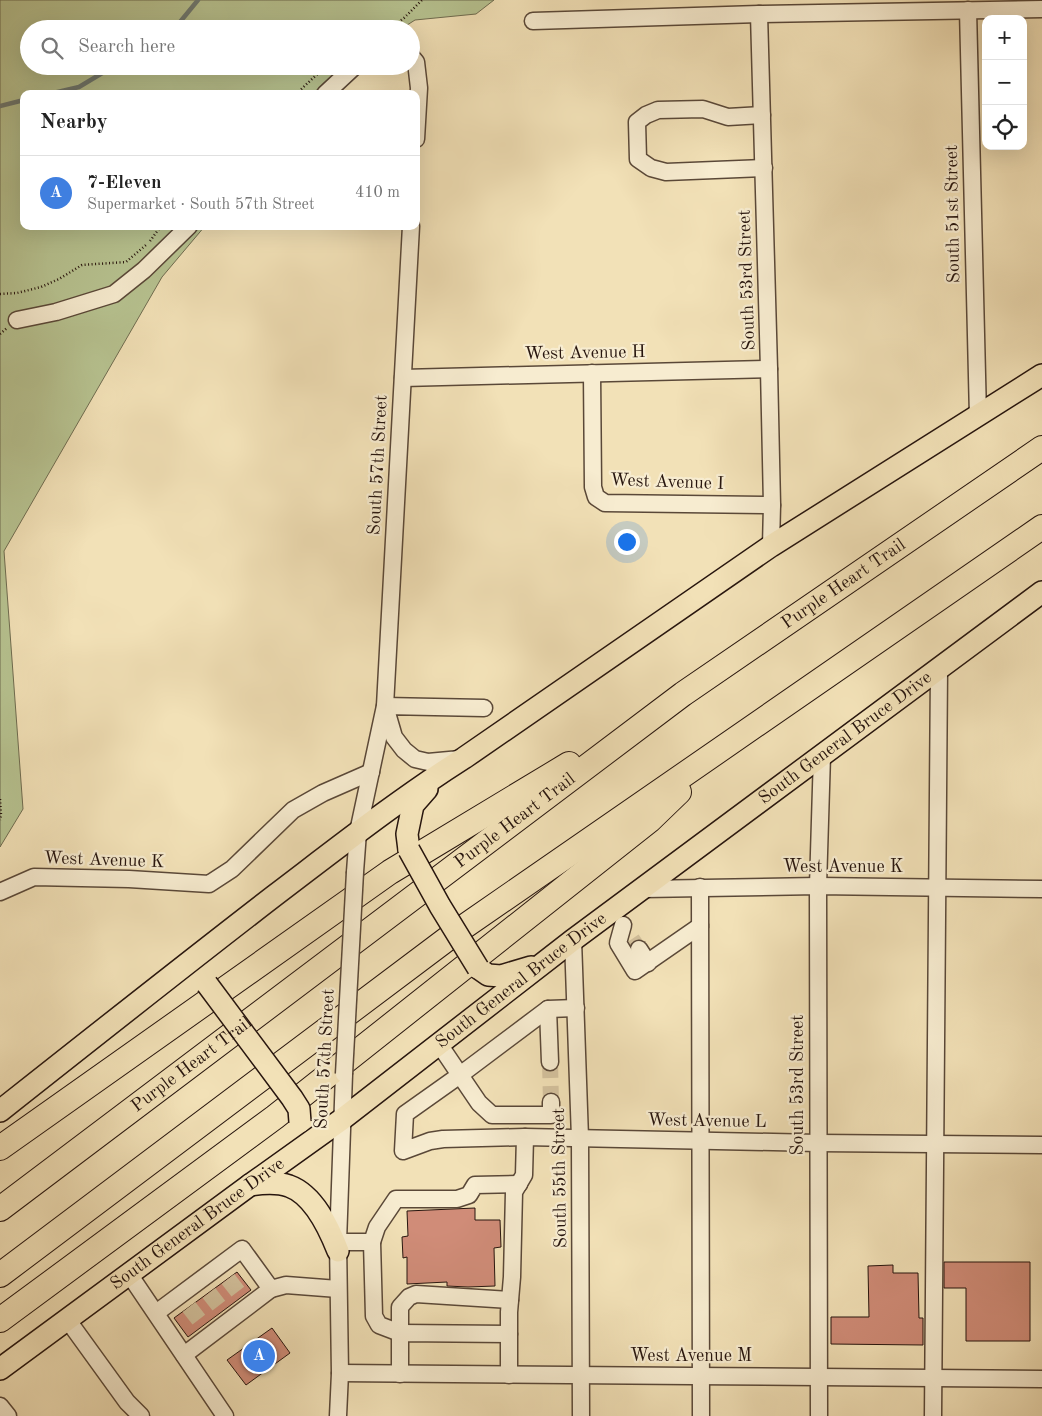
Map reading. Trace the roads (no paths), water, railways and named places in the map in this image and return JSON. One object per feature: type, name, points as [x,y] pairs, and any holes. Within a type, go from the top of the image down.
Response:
[{"type":"highway","name":"Purple Heart Trail","points":[[0,1210],[684,694],[1042,448]]},
{"type":"highway","points":[[0,1275],[455,933],[1042,527]]},
{"type":"highway","points":[[0,1148],[390,872],[684,694]]},
{"type":"highway","points":[[0,1320],[275,1117],[650,820],[726,746]]},
{"type":"main road","points":[[0,1111],[358,832],[438,775],[771,546],[1042,375]]},
{"type":"main road","name":"South General Bruce Drive","points":[[0,1369],[250,1184],[341,1120],[574,940],[618,918],[644,889],[1042,592]]},
{"type":"main road","points":[[438,775],[413,805],[407,834],[409,850],[440,906],[478,968],[488,975],[501,976],[543,964]]},
{"type":"main road","points":[[175,973],[207,984],[292,1098],[298,1109],[300,1122],[294,1135],[250,1184]]},
{"type":"main road","points":[[250,1184],[268,1182],[290,1186],[305,1195],[322,1216],[338,1246]]},
{"type":"street","points":[[532,21],[759,14],[1042,9]]},
{"type":"street","name":"South 51st Street","points":[[968,10],[978,416]]},
{"type":"street","name":"South 53rd Street","points":[[759,14],[769,369],[771,546]]},
{"type":"street","points":[[329,90],[345,75]]},
{"type":"street","points":[[417,75],[419,90]]},
{"type":"street","points":[[762,115],[728,118],[703,109],[658,110],[646,115],[637,122],[638,159],[651,168],[666,172],[764,168]]},
{"type":"street","points":[[17,320],[56,312],[114,294],[144,270],[185,230]]},
{"type":"street","name":"South 57th Street","points":[[338,1416],[340,1373],[338,1246],[341,1120],[355,872],[358,832],[385,706],[411,230]]},
{"type":"street","name":"West Avenue H","points":[[403,378],[769,369]]},
{"type":"street","name":"West Avenue I","points":[[592,373],[593,487],[596,497],[605,503],[772,505]]},
{"type":"street","points":[[933,1416],[939,669]]},
{"type":"street","points":[[385,706],[484,708]]},
{"type":"street","name":"South 57th Street","points":[[385,706],[394,737],[404,750],[415,759],[428,762],[464,758]]},
{"type":"street","name":"South 53rd Street","points":[[819,1416],[818,886],[822,755]]},
{"type":"street","name":"West Avenue K","points":[[0,892],[34,877],[129,879],[209,884],[232,869],[293,810],[323,793],[371,772]]},
{"type":"street","name":"West Avenue K","points":[[644,889],[818,886],[1042,890]]},
{"type":"street","points":[[700,887],[701,1416]]},
{"type":"street","points":[[618,918],[639,950],[636,971],[618,943],[618,918]]},
{"type":"street","points":[[639,950],[700,926]]},
{"type":"street","name":"South 55th Street","points":[[574,940],[580,1138],[581,1416]]},
{"type":"street","points":[[460,1075],[548,1010],[576,1008]]},
{"type":"street","points":[[548,1010],[550,1062]]},
{"type":"street","points":[[439,1044],[478,1103],[492,1116],[551,1115],[552,1102]]},
{"type":"street","name":"West Avenue L","points":[[460,1075],[405,1114],[403,1151],[430,1141],[443,1139],[525,1137],[1042,1145]]},
{"type":"street","points":[[509,1375],[514,1192],[524,1175],[525,1137]]},
{"type":"street","points":[[509,1334],[400,1333],[379,1325],[374,1316],[372,1242],[376,1227],[396,1199],[458,1200],[469,1195],[475,1185],[519,1184]]},
{"type":"street","points":[[338,1246],[372,1242]]},
{"type":"street","points":[[156,1313],[184,1302],[223,1273],[242,1249],[271,1289]]},
{"type":"street","points":[[129,1274],[225,1416]]},
{"type":"street","points":[[184,1355],[207,1330],[245,1301],[271,1289],[286,1285],[338,1288]]},
{"type":"street","points":[[400,1374],[400,1307],[409,1297],[416,1294],[510,1300]]},
{"type":"street","points":[[67,1319],[126,1402],[141,1416]]},
{"type":"street","name":"West Avenue M","points":[[340,1373],[1042,1379]]},
{"type":"street","points":[[0,1406],[8,1416]]},
{"type":"waterway","points":[[182,20],[198,0]]},
{"type":"waterway","points":[[66,90],[79,87],[99,75]]},
{"type":"waterway","points":[[0,106],[20,101]]},
{"type":"tunnel","points":[[632,939],[639,949]]},
{"type":"tunnel","points":[[550,1062],[551,1102]]},
{"type":"tunnel","points":[[228,1279],[242,1297]]},
{"type":"tunnel","points":[[209,1293],[223,1311]]},
{"type":"tunnel","points":[[189,1307],[203,1325]]},
{"type":"place","name":"7-Eleven","points":[[259,1356]]}]
